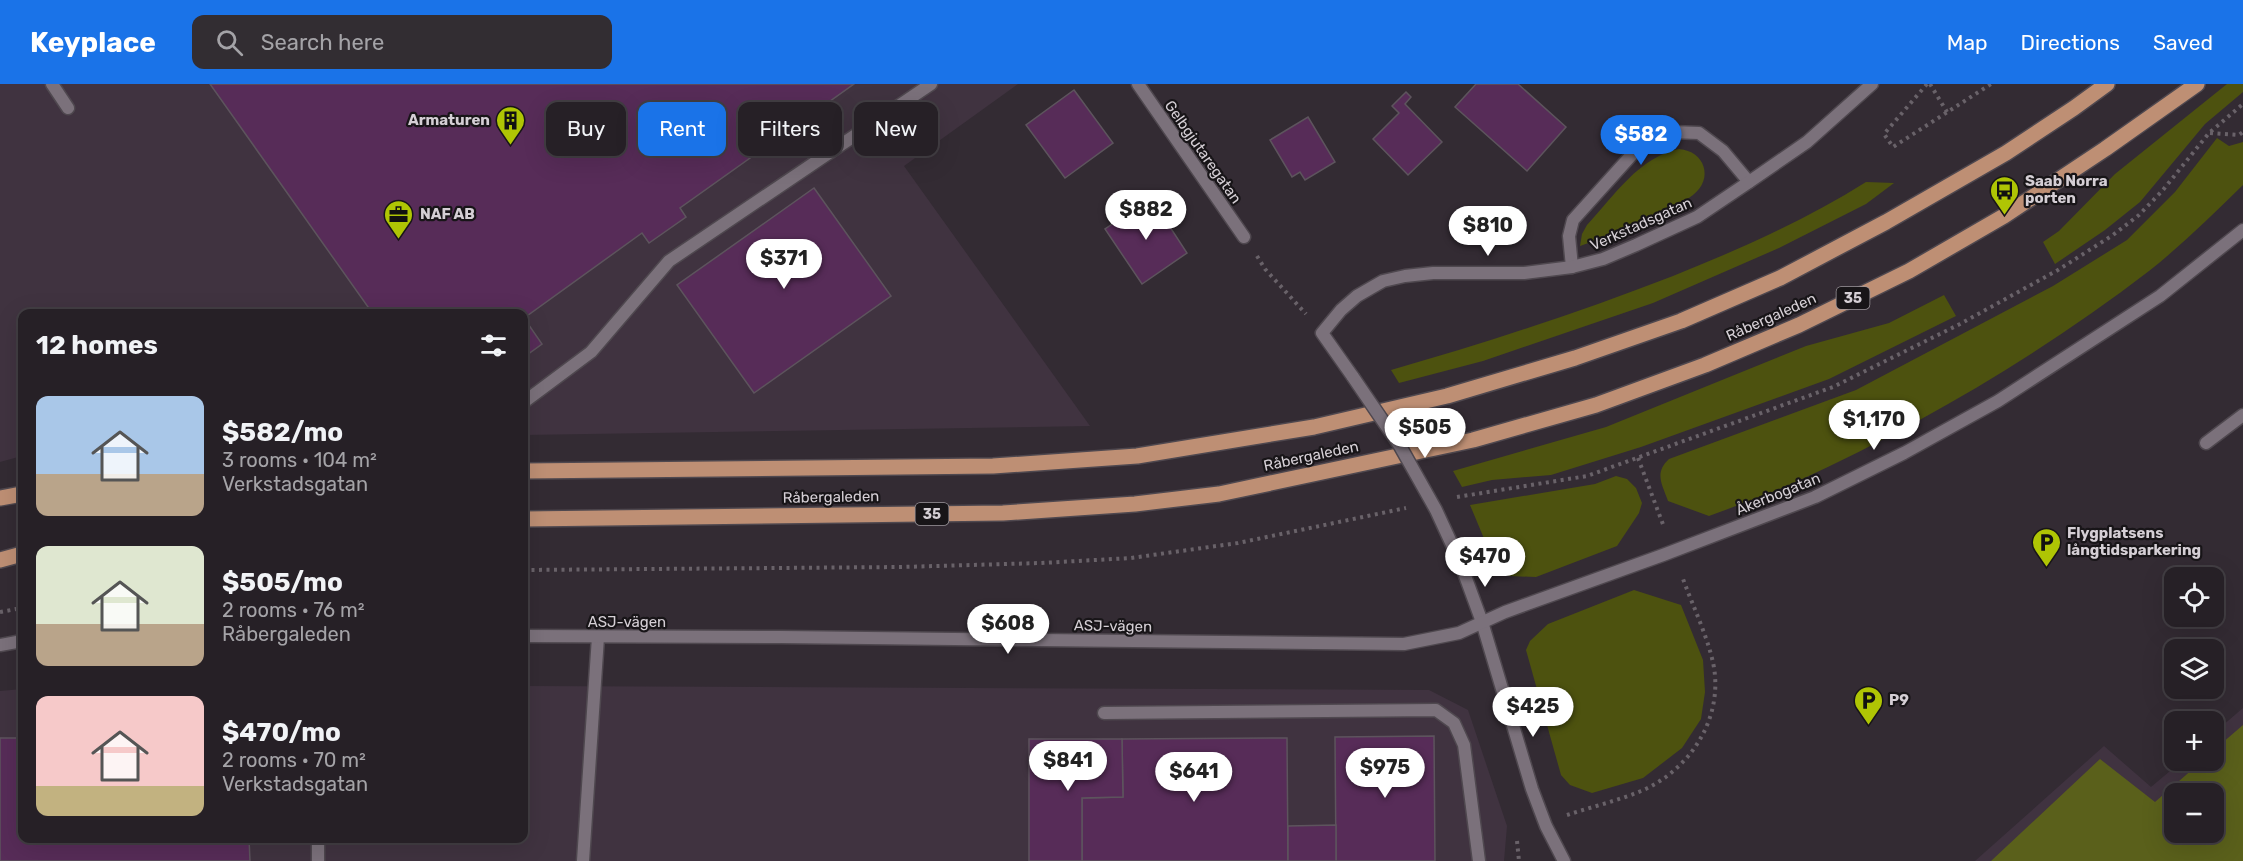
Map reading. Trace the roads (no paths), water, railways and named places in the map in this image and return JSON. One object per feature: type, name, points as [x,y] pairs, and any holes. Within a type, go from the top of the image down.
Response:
[{"type":"main road","name":"Råbergaleden","points":[[528,471],[993,466],[1137,456],[1314,427],[1447,396],[1575,358],[1681,321],[1780,278],[1886,222],[2006,153],[2107,84]]},
{"type":"main road","name":"Råbergaleden","points":[[528,519],[1003,513],[1135,504],[1219,494],[1473,440],[1596,405],[1705,366],[1799,325],[1909,271],[2004,216],[2197,84]]},
{"type":"main road","points":[[0,498],[18,495]]},
{"type":"main road","points":[[0,560],[18,555]]},
{"type":"street","points":[[52,84],[68,108]]},
{"type":"street","points":[[528,399],[591,352],[669,261],[931,84]]},
{"type":"street","name":"Gelbgjutaregatan","points":[[1138,84],[1244,237]]},
{"type":"street","name":"Verkstadsgatan","points":[[1482,622],[1460,562],[1436,510],[1400,446],[1322,333],[1341,310],[1357,296],[1383,281],[1432,273],[1524,273],[1572,267],[1603,259],[1697,217],[1807,142],[1872,84]]},
{"type":"street","name":"Verkstadsgatan","points":[[1572,267],[1569,236],[1573,220],[1637,149],[1671,132],[1700,133],[1723,151],[1749,183]]},
{"type":"street","name":"Åkerbogatan","points":[[1482,622],[1815,496],[1904,453],[1998,401],[2160,296],[2243,231]]},
{"type":"street","points":[[2206,443],[2243,415]]},
{"type":"street","points":[[1482,622],[1532,789],[1546,826],[1564,861]]},
{"type":"street","name":"ASJ-vägen","points":[[528,636],[1404,644],[1448,636],[1482,622]]},
{"type":"street","points":[[583,861],[598,637]]},
{"type":"street","points":[[0,645],[18,642]]},
{"type":"street","points":[[1104,713],[1436,710],[1454,723],[1464,745],[1479,861]]},
{"type":"street","points":[[318,843],[318,861]]},
{"type":"place","name":"Armaturen","points":[[511,146]]},
{"type":"place","name":"Saab Norra porten","points":[[2004,216]]},
{"type":"place","name":"NAF AB","points":[[399,240]]},
{"type":"place","name":"Flygplatsens långtidsparkering","points":[[2046,568]]},
{"type":"place","name":"P9","points":[[1868,726]]}]
